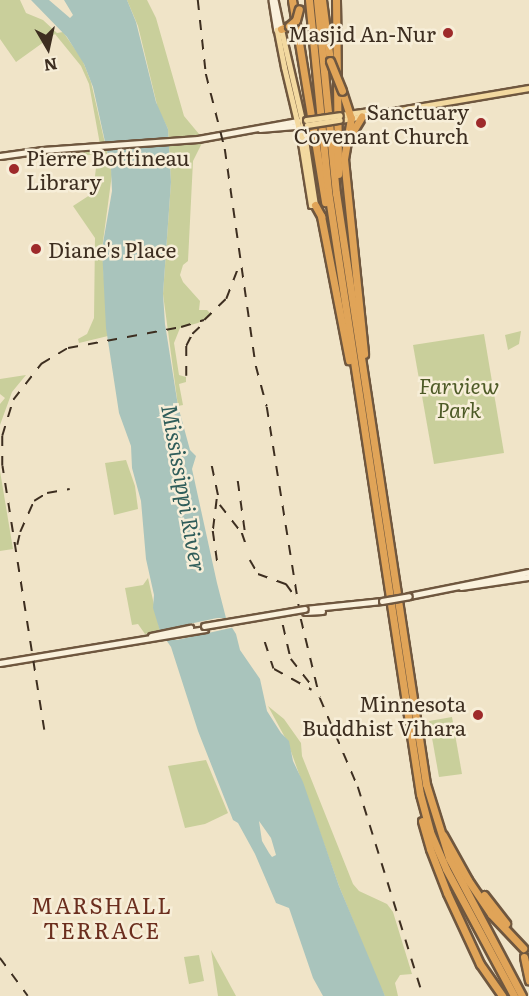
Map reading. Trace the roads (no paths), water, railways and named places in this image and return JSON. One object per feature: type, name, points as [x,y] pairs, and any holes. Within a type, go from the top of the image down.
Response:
[{"type":"highway","points":[[292,0],[348,326]]},
{"type":"highway","points":[[282,29],[296,20],[299,0]]},
{"type":"highway","points":[[309,0],[327,179],[423,823],[438,872],[480,964],[502,996]]},
{"type":"highway","points":[[317,0],[341,229],[426,784],[437,828],[450,861],[522,996]]},
{"type":"highway","points":[[322,0],[330,62],[351,116],[344,159],[363,336],[363,375]]},
{"type":"highway","points":[[337,0],[336,139],[341,229]]},
{"type":"highway","points":[[344,159],[358,119],[362,116]]},
{"type":"highway","points":[[313,205],[322,219],[336,304],[366,443]]},
{"type":"highway","points":[[426,784],[442,832],[454,853],[491,914],[523,948]]},
{"type":"highway","points":[[420,794],[429,828],[448,874],[514,996]]},
{"type":"highway","points":[[454,853],[506,923]]},
{"type":"highway","points":[[524,957],[529,980]]},
{"type":"main road","points":[[273,0],[282,29],[301,123],[313,205]]},
{"type":"main road","points":[[0,156],[66,148],[181,140],[529,88]]},
{"type":"main road","points":[[351,116],[362,116],[375,112]]},
{"type":"main road","points":[[0,663],[529,574]]},
{"type":"water","name":"Mississippi River","points":[[31,0],[49,0],[70,18],[73,15],[64,0],[127,0],[136,22],[156,102],[168,129],[171,182],[163,294],[165,324],[178,406],[190,450],[196,456],[192,469],[226,618],[236,634],[240,650],[260,679],[267,711],[289,741],[293,761],[303,782],[339,886],[385,996],[323,996],[313,978],[289,908],[276,903],[255,854],[238,823],[233,820],[198,731],[171,647],[160,631],[153,608],[154,595],[146,559],[141,501],[132,468],[131,446],[119,413],[106,328],[102,249],[112,191],[111,169],[93,87],[84,64],[67,37]],"holes":[[[259,821],[271,838],[276,855],[272,857],[262,841]]]},
{"type":"railway","points":[[198,0],[206,74],[225,149],[256,366],[267,407],[301,619],[320,698],[358,787],[423,996]]},
{"type":"railway","points":[[44,730],[2,466],[2,436],[13,400],[41,364],[68,348],[181,327],[204,320],[226,299],[238,268]]},
{"type":"railway","points":[[186,376],[186,346],[192,334],[204,323]]},
{"type":"railway","points":[[212,466],[220,505],[242,533],[248,550]]},
{"type":"railway","points":[[238,481],[246,539]]},
{"type":"railway","points":[[17,545],[20,532],[34,501],[47,493],[70,489]]},
{"type":"railway","points":[[217,499],[213,531],[218,567]]},
{"type":"railway","points":[[250,560],[258,574],[286,584],[296,598]]},
{"type":"railway","points":[[283,625],[291,659],[314,688]]},
{"type":"railway","points":[[265,642],[274,669],[312,690]]},
{"type":"railway","points":[[0,958],[28,996]]},
{"type":"place","name":"Masjid An-Nur","points":[[448,33]]},
{"type":"place","name":"Sanctuary Covenant Church","points":[[481,123]]},
{"type":"place","name":"Pierre Bottineau Library","points":[[14,169]]},
{"type":"place","name":"Diane's Place","points":[[36,249]]},
{"type":"place","name":"Minnesota Buddhist Vihara","points":[[478,715]]},
{"type":"district","name":"MARSHALL TERRACE","points":[[102,916]]},
{"type":"park label","name":"Farview Park","points":[[459,397]]}]
